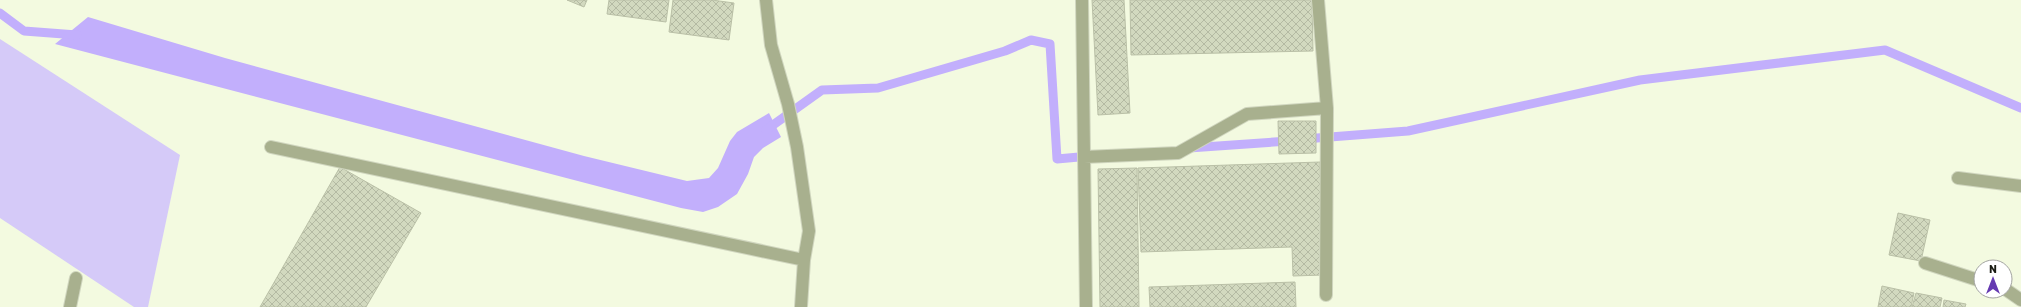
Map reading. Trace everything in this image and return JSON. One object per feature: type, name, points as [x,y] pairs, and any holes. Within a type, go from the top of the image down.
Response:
[{"type":"street","points":[[766,0],[771,45],[788,104],[809,231],[804,260],[801,307]]},
{"type":"street","points":[[1082,0],[1086,307]]},
{"type":"street","points":[[1318,0],[1327,108],[1326,294]]},
{"type":"street","points":[[1084,157],[1178,153],[1247,114],[1327,108]]},
{"type":"street","points":[[271,147],[804,260]]},
{"type":"street","points":[[1958,178],[2021,186]]},
{"type":"street","points":[[1925,263],[1973,278]]},
{"type":"street","points":[[70,307],[76,278]]},
{"type":"shaded area","points":[[88,17],[225,58],[584,156],[687,181],[709,178],[718,168],[730,141],[737,132],[769,113],[781,137],[763,148],[754,157],[748,174],[737,194],[718,207],[703,212],[681,208],[55,44]]},
{"type":"shaded area","points":[[0,39],[180,155],[148,307],[134,307],[0,218]]},
{"type":"building","points":[[567,0],[587,0],[584,7]]},
{"type":"building","points":[[609,0],[669,0],[666,22],[607,14]]},
{"type":"building","points":[[673,0],[712,0],[734,3],[729,40],[669,32]]},
{"type":"building","points":[[1092,0],[1124,0],[1130,113],[1098,115]]},
{"type":"building","points":[[1130,0],[1312,0],[1313,51],[1131,55]]},
{"type":"building","points":[[1278,121],[1316,121],[1316,153],[1279,154]]},
{"type":"building","points":[[1320,162],[1323,275],[1293,276],[1292,247],[1141,252],[1138,168]]},
{"type":"building","points":[[340,167],[421,213],[366,307],[260,307]]},
{"type":"building","points":[[1137,168],[1139,307],[1100,307],[1098,169]]},
{"type":"building","points":[[1898,213],[1930,220],[1921,261],[1889,255]]},
{"type":"building","points":[[1295,282],[1296,307],[1150,307],[1149,287]]},
{"type":"building","points":[[1882,286],[1914,293],[1911,307],[1878,307]]},
{"type":"building","points":[[1916,293],[1942,298],[1940,307],[1912,307]]},
{"type":"building","points":[[1944,300],[1966,304],[1965,307],[1943,307]]},
{"type":"waterway","points":[[0,13],[24,31],[77,35]]},
{"type":"waterway","points":[[766,130],[822,90],[878,88],[1005,51],[1031,40],[1050,44],[1057,159],[1090,156]]},
{"type":"waterway","points":[[1304,139],[1408,131],[1640,80],[1885,50],[2021,108]]},
{"type":"waterway","points":[[1189,148],[1289,141]]}]
